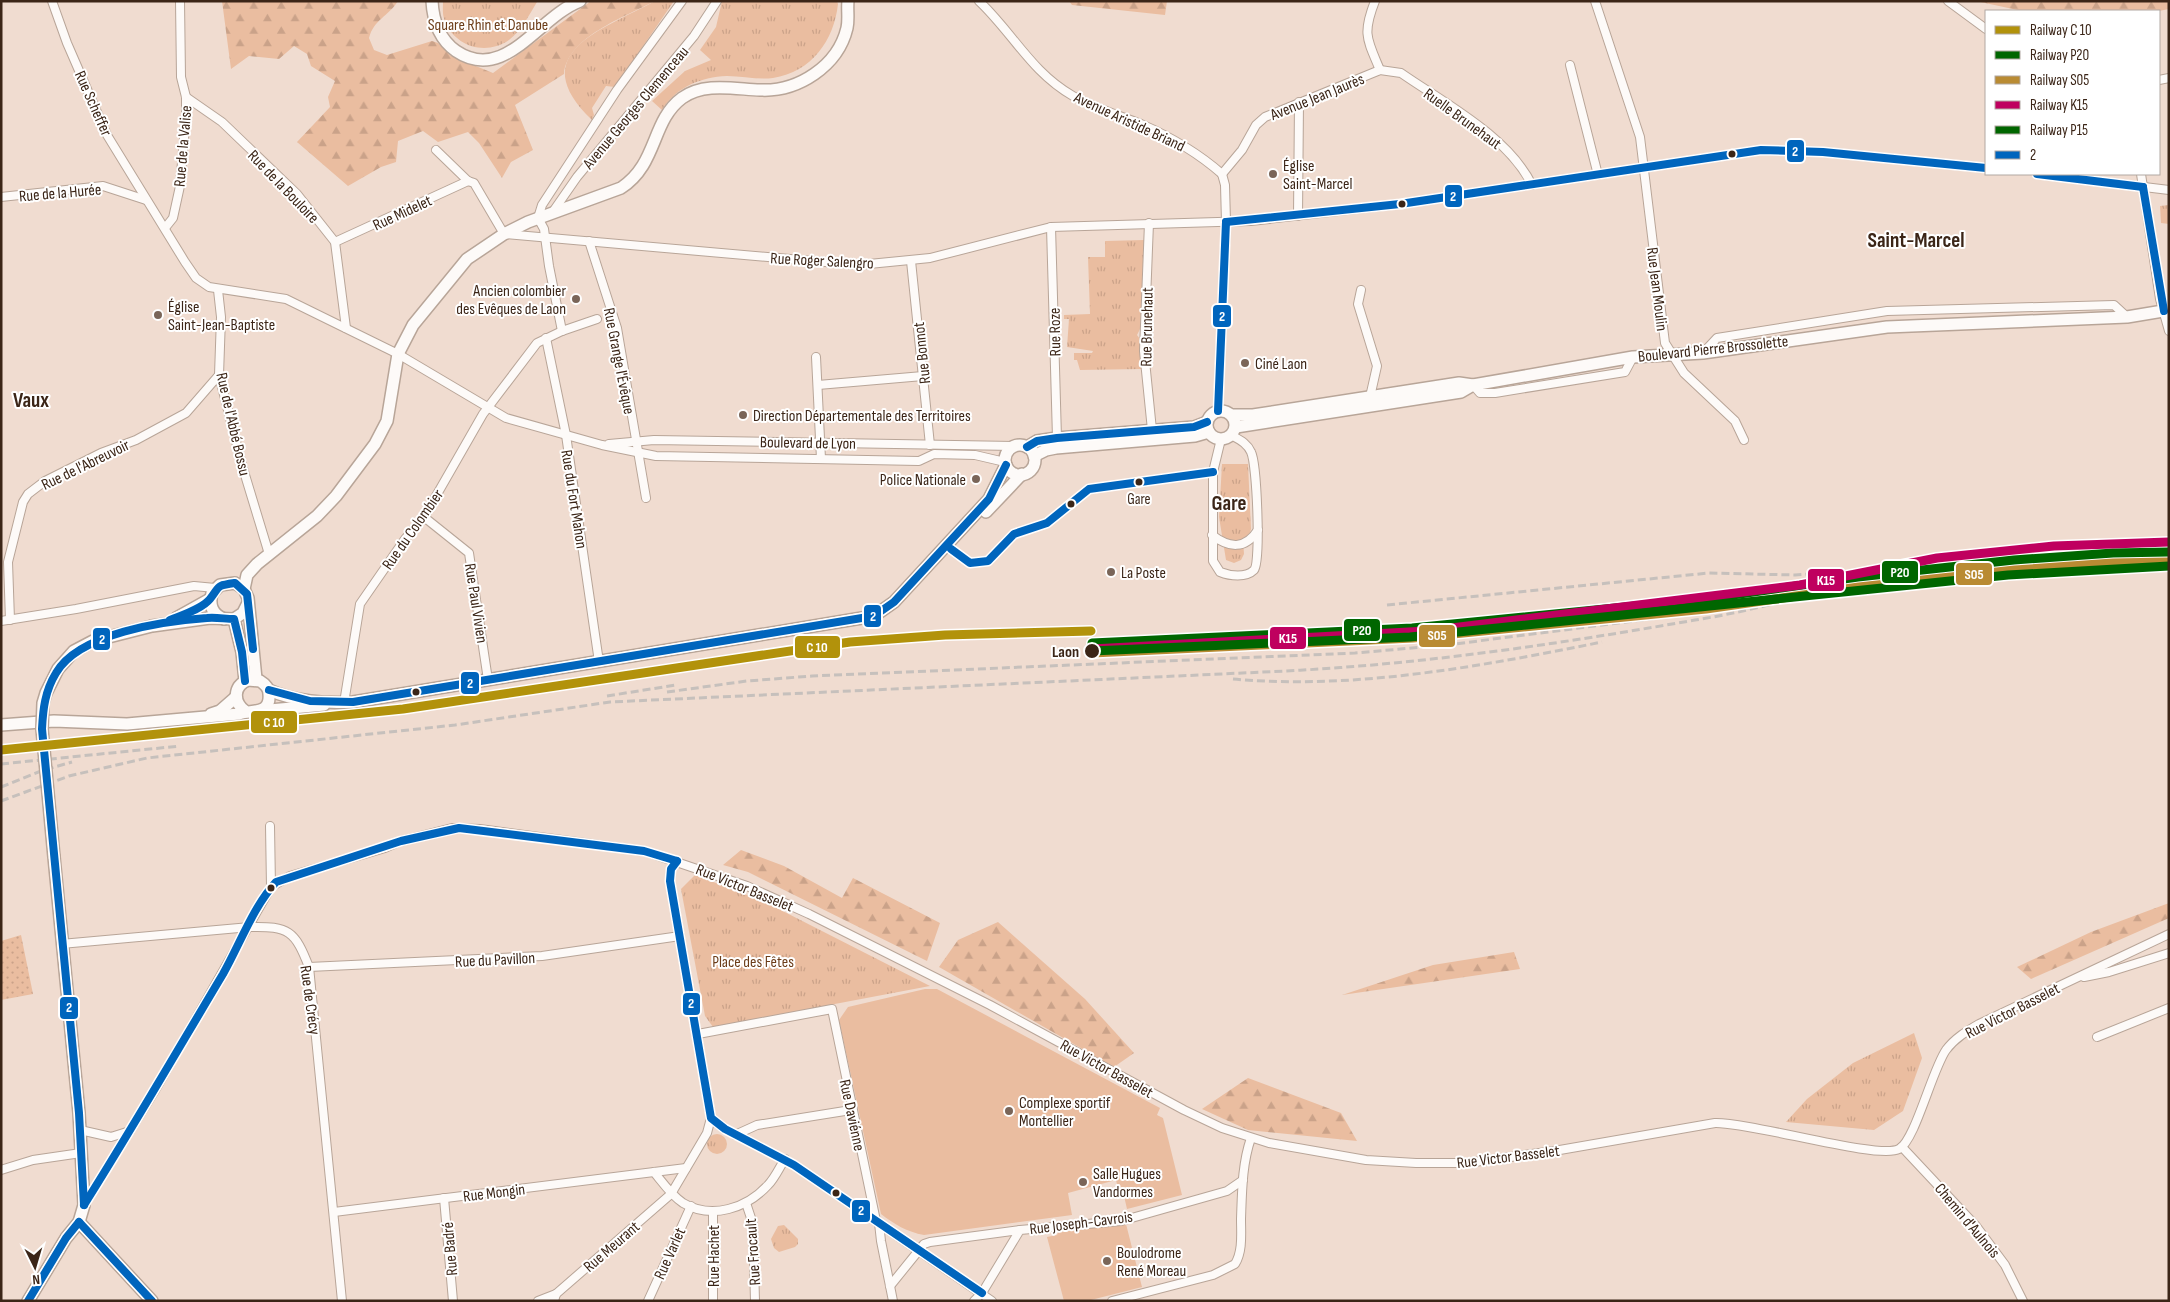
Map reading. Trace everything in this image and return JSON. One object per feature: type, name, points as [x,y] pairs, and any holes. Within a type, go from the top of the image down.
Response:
[{"type":"main road","points":[[432,1],[435,24],[445,41],[459,53],[474,59],[496,60],[512,52],[553,16],[580,1]]},
{"type":"main road","points":[[28,1301],[66,1238],[79,1222],[84,1205],[80,1130],[42,729],[43,703],[58,669],[74,651],[93,641],[156,625],[188,613],[210,599],[215,588],[247,575],[269,554],[296,535],[336,496],[375,444],[387,421],[398,354],[413,326],[468,259],[504,234],[533,220],[621,188],[635,178],[648,160],[670,111],[689,94],[715,88],[774,90],[796,84],[816,73],[831,59],[842,42],[848,21],[847,3]]},
{"type":"main road","name":"Boulevard Pierre Brossolette","points":[[1218,411],[1226,411],[1232,415],[1253,415],[1459,383],[1473,385],[1633,357],[1703,353],[1887,327],[2127,317],[2166,311]]},
{"type":"main road","points":[[926,568],[951,549],[1022,474],[1033,466],[1031,452],[1037,441],[1194,426],[1208,427],[1229,434],[1461,392],[1473,385]]},
{"type":"main road","points":[[1,725],[54,721],[127,724],[239,714],[245,711],[307,708],[866,618],[888,608],[989,499],[1005,463],[1007,452],[1014,446],[1031,452],[1056,448],[1195,436],[1208,427],[1211,415],[1218,411]]},
{"type":"main road","points":[[1229,434],[1232,415]]},
{"type":"main road","points":[[1005,463],[1012,472],[1022,474]]},
{"type":"main road","points":[[247,575],[244,589],[248,603],[256,679]]},
{"type":"main road","points":[[230,582],[244,589]]},
{"type":"main road","points":[[210,599],[214,611],[229,619],[242,652],[244,681]]},
{"type":"main road","points":[[156,625],[210,618],[229,619],[243,613],[248,603]]},
{"type":"main road","points":[[245,711],[241,708],[236,697],[238,687],[244,681],[256,679],[264,683],[269,690],[288,698],[342,702]]},
{"type":"main road","points":[[259,711],[267,705],[269,690]]},
{"type":"main road","points":[[202,716],[220,711],[236,697]]},
{"type":"main road","points":[[79,1222],[152,1301]]},
{"type":"street","name":"Rue Scheffer","points":[[52,1],[67,43],[107,135],[196,278],[209,287],[218,290]]},
{"type":"street","name":"Rue de la Valise","points":[[165,228],[173,218],[180,186],[186,97],[181,77],[180,1]]},
{"type":"street","name":"Avenue Georges Clemenceau","points":[[533,220],[566,165],[682,1]]},
{"type":"street","name":"Avenue Georges Clemenceau","points":[[552,213],[577,177],[694,36],[717,1]]},
{"type":"street","name":"Avenue Aristide Briand","points":[[979,1],[1033,65],[1060,87],[1101,110],[1139,123],[1177,141],[1222,174]]},
{"type":"street","points":[[1375,1],[1367,20],[1366,33],[1380,70]]},
{"type":"street","name":"Rue Jean Moulin","points":[[1595,1],[1636,124],[1665,342],[1684,373],[1735,421],[1744,440]]},
{"type":"street","points":[[1948,1],[1985,28]]},
{"type":"street","points":[[1570,65],[1598,175]]},
{"type":"street","name":"Avenue Jean Jaurès","points":[[1222,174],[1242,150],[1260,121],[1272,113],[1380,70]]},
{"type":"street","name":"Ruelle Brunehaut","points":[[1380,70],[1400,73],[1503,147],[1522,166],[1532,185]]},
{"type":"street","name":"Rue de la Bouloire","points":[[186,97],[222,122],[297,194],[335,242]]},
{"type":"street","points":[[1298,216],[1299,102]]},
{"type":"street","points":[[436,150],[468,181],[474,183],[504,234]]},
{"type":"street","name":"Rue Roger Salengro","points":[[504,234],[859,265],[911,261],[961,251],[1051,227],[1226,222],[1298,216],[1532,185],[1752,151],[1798,150],[1985,168]]},
{"type":"street","points":[[1218,411],[1226,222],[1226,185],[1222,174]]},
{"type":"street","points":[[2046,175],[2169,190]]},
{"type":"street","points":[[2141,175],[2169,331]]},
{"type":"street","name":"Rue Midelet","points":[[335,242],[468,181]]},
{"type":"street","name":"Rue de la Hurée","points":[[1,197],[103,186],[146,200]]},
{"type":"street","points":[[533,220],[534,236]]},
{"type":"street","points":[[533,220],[544,228],[549,266],[562,331]]},
{"type":"street","name":"Rue Brunehaut","points":[[1149,223],[1144,351],[1152,430]]},
{"type":"street","name":"Rue Roze","points":[[1051,227],[1057,438]]},
{"type":"street","name":"Rue Grange l'Évêque","points":[[589,241],[617,328],[639,453]]},
{"type":"street","points":[[335,242],[346,328]]},
{"type":"street","name":"Rue Bonnot","points":[[911,261],[930,445]]},
{"type":"street","name":"Boulevard de Lyon","points":[[218,290],[279,297],[398,354],[506,418],[602,445],[656,456],[918,461],[934,454],[974,455],[1005,463]]},
{"type":"street","name":"Rue de l'Abbé Bossu","points":[[218,290],[221,317],[219,375],[242,465],[269,554]]},
{"type":"street","points":[[1361,290],[1358,304],[1377,366],[1370,397]]},
{"type":"street","name":"Rue du Colombier","points":[[342,702],[360,604],[405,539],[424,517],[488,408],[537,343],[562,331],[597,319]]},
{"type":"street","name":"Rue du Fort Mahon","points":[[546,338],[566,435],[599,662]]},
{"type":"street","points":[[816,357],[821,459]]},
{"type":"street","name":"Rue de l'Abreuvoir","points":[[5,620],[8,562],[23,502],[28,494],[45,481],[101,453],[136,440],[186,413],[219,375]]},
{"type":"street","points":[[818,385],[923,376]]},
{"type":"street","points":[[1229,434],[1246,444],[1253,456],[1258,530],[1257,565],[1253,571],[1238,575],[1227,575],[1216,568],[1213,561],[1213,472],[1229,434]]},
{"type":"street","name":"Boulevard de Lyon","points":[[602,445],[636,441],[1014,446]]},
{"type":"street","points":[[639,453],[646,498]]},
{"type":"street","name":"Rue Paul Vivien","points":[[424,517],[469,553],[488,680]]},
{"type":"street","points":[[1212,535],[1226,544],[1235,546],[1249,541],[1258,530]]},
{"type":"street","points":[[5,620],[88,607],[194,586],[215,588]]},
{"type":"street","points":[[84,1205],[130,1131],[250,927],[271,887],[270,826]]},
{"type":"street","name":"Rue Victor Basselet","points":[[271,887],[290,876],[385,848],[401,841],[452,828],[480,829],[644,851],[677,860],[747,886],[809,914],[1006,1014],[1184,1110],[1222,1128],[1251,1138],[1339,1156],[1430,1164],[1482,1162],[1715,1123],[1742,1125],[1874,1151],[1891,1151],[1902,1146],[1911,1134],[1923,1099],[1942,1056],[1959,1037],[1979,1024],[2169,934]]},
{"type":"street","points":[[672,1194],[707,1133],[711,1118],[669,874],[677,860]]},
{"type":"street","name":"Rue de Crécy","points":[[61,944],[250,927],[267,927],[287,931],[300,944],[308,967],[342,1301]]},
{"type":"street","name":"Rue du Pavillon","points":[[308,967],[542,956],[680,936]]},
{"type":"street","points":[[2074,979],[2109,972],[2169,954]]},
{"type":"street","points":[[2097,1037],[2169,1008]]},
{"type":"street","name":"Rue Daviénne","points":[[698,1034],[832,1009],[851,1110],[893,1301]]},
{"type":"street","points":[[735,1135],[757,1125],[851,1110]]},
{"type":"street","points":[[711,1118],[735,1135],[785,1159],[920,1250],[983,1297],[992,1301]]},
{"type":"street","points":[[80,1130],[111,1137],[130,1131]]},
{"type":"street","points":[[1112,1301],[1213,1275],[1235,1264],[1240,1252],[1243,1180],[1251,1138]]},
{"type":"street","name":"Chemin d'Aulnois","points":[[1902,1146],[1976,1226],[2005,1265],[2023,1301]]},
{"type":"street","points":[[1,1170],[33,1160],[81,1154]]},
{"type":"street","points":[[654,1172],[672,1194],[691,1206],[713,1211],[734,1208],[746,1203],[769,1185],[785,1159]]},
{"type":"street","name":"Rue Mongin","points":[[334,1212],[686,1168]]},
{"type":"street","name":"Rue Joseph-Cavrois","points":[[920,1250],[924,1244],[930,1242],[1020,1230],[1121,1221],[1227,1191],[1243,1180]]},
{"type":"street","name":"Rue Meurant","points":[[538,1301],[555,1297],[672,1194]]},
{"type":"street","name":"Rue Badré","points":[[444,1198],[453,1301]]},
{"type":"street","name":"Rue Frocault","points":[[746,1203],[753,1224],[755,1301]]},
{"type":"street","name":"Rue Varlet","points":[[648,1301],[691,1206]]},
{"type":"street","name":"Rue Hachet","points":[[713,1211],[713,1301]]},
{"type":"street","name":"Rue Joseph-Cavrois","points":[[974,1301],[983,1297],[1020,1230]]},
{"type":"street","points":[[890,1286],[920,1250]]},
{"type":"green space","points":[[222,1],[398,1],[374,26],[371,32],[369,38],[374,50],[387,55],[432,41],[438,43],[451,56],[493,73],[591,1],[655,1],[614,21],[586,39],[575,49],[568,61],[564,74],[515,105],[533,150],[511,162],[502,178],[479,143],[468,132],[438,142],[423,131],[398,141],[396,162],[381,167],[348,186],[297,142],[330,107],[328,97],[335,81],[311,66],[307,54],[294,46],[279,59],[249,56],[231,69]]},
{"type":"green space","name":"Square Rhin et Danube","points":[[443,1],[537,2],[514,36],[500,45],[481,48],[464,43],[450,30],[443,16]]},
{"type":"green space","points":[[655,1],[674,1],[615,87],[606,86],[592,108],[594,115],[592,120],[573,97],[565,77],[568,61],[578,46],[594,34],[613,22]]},
{"type":"green space","points":[[722,1],[837,1],[838,4],[832,30],[826,42],[810,61],[799,69],[787,75],[773,78],[727,76],[708,78],[682,89],[674,95],[662,110],[652,101],[685,71],[711,60],[700,50],[716,27]]},
{"type":"green space","points":[[1069,1],[1167,1],[1165,15],[1072,5]]},
{"type":"green space","points":[[1976,1],[2169,1],[2169,9],[2160,11],[2017,10]]},
{"type":"green space","points":[[2169,205],[2169,224],[2161,223],[2160,206]]},
{"type":"green space","points":[[1144,240],[1140,329],[1137,335],[1140,339],[1142,369],[1080,370],[1077,360],[1074,360],[1074,353],[1092,353],[1093,351],[1067,347],[1069,319],[1064,319],[1064,315],[1090,314],[1088,257],[1105,257],[1105,241]]},
{"type":"green space","points":[[1222,464],[1248,464],[1251,529],[1249,536],[1243,540],[1244,554],[1241,560],[1234,563],[1226,560],[1219,517]]},
{"type":"green space","points":[[741,850],[784,866],[842,898],[853,878],[940,923],[927,961],[748,872],[723,865]]},
{"type":"green space","name":"Place des Fêtes","points":[[695,875],[765,902],[930,986],[713,1027],[705,1016],[681,889]]},
{"type":"green space","points":[[2169,903],[2169,918],[2031,979],[2017,967],[2091,932]]},
{"type":"green space","points":[[998,922],[1085,999],[1134,1053],[1114,1067],[939,967],[958,940]]},
{"type":"green space","points":[[21,935],[33,994],[1,1000],[1,941]]},
{"type":"green space","points":[[1514,952],[1520,969],[1342,995],[1433,965]]},
{"type":"green space","name":"Complexe sportif Montellier","points":[[925,989],[937,989],[1160,1108],[1157,1115],[1163,1118],[1182,1195],[1127,1209],[1124,1196],[1120,1197],[1116,1180],[1068,1193],[1072,1215],[924,1235],[901,1227],[881,1214],[839,1020],[848,1007]]},
{"type":"green space","points":[[1914,1033],[1922,1058],[1903,1111],[1874,1130],[1786,1122],[1807,1099],[1853,1063]]},
{"type":"green space","points":[[1248,1078],[1341,1113],[1357,1141],[1248,1130],[1202,1109]]},
{"type":"green space","points":[[717,1134],[724,1137],[727,1144],[724,1151],[717,1154],[710,1151],[707,1144],[710,1137]]},
{"type":"green space","points":[[1126,1224],[1142,1287],[1087,1301],[1064,1301],[1047,1237],[1057,1235],[1060,1228]]},
{"type":"green space","points":[[784,1225],[798,1239],[798,1244],[795,1247],[779,1252],[774,1248],[771,1239],[778,1226]]},
{"type":"railway","points":[[1387,605],[1709,573],[1795,575],[1837,572]]},
{"type":"railway","points":[[1,801],[69,776],[147,758],[455,725],[610,702],[1337,668],[1440,658],[1542,645],[1729,614],[1832,591]]},
{"type":"railway","points":[[667,692],[747,681],[812,676],[1355,653],[1447,645],[1688,614]]},
{"type":"railway","points":[[1233,679],[1279,682],[1326,681],[1419,674],[1602,642]]},
{"type":"railway","points":[[607,696],[676,685]]},
{"type":"railway","points":[[1,764],[180,746]]},
{"type":"railway","points":[[1,787],[41,771],[72,762]]},
{"type":"transit line","name":"2","points":[[1226,222],[1400,204],[1761,150],[1823,152],[1985,168]]},
{"type":"transit line","name":"2","points":[[2045,175],[2143,187]]},
{"type":"transit line","name":"2","points":[[2143,187],[2164,311]]},
{"type":"transit line","name":"2","points":[[1218,411],[1226,222]]},
{"type":"transit line","name":"2","points":[[1027,447],[1037,441],[1057,438],[1194,427],[1207,422]]},
{"type":"transit line","name":"2","points":[[269,690],[310,701],[353,702],[874,616],[894,602],[989,499],[1006,465]]},
{"type":"transit line","name":"2","points":[[951,549],[970,563],[988,561],[1014,534],[1047,523],[1089,489],[1213,472]]},
{"type":"transit line","name":"2","points":[[170,620],[202,606],[221,586],[235,583],[247,594],[253,649]]},
{"type":"transit line","name":"2","points":[[84,1205],[79,1113],[42,729],[47,693],[56,673],[67,659],[83,648],[103,639],[146,626],[210,618],[234,619],[242,652],[245,681]]},
{"type":"transit line","points":[[1,750],[403,709],[850,642],[945,635],[1091,631]]},
{"type":"transit line","name":"2","points":[[84,1205],[223,974],[260,903],[276,882],[401,841],[459,828],[644,851],[677,861]]},
{"type":"transit line","name":"2","points":[[677,861],[671,869],[670,881],[711,1118],[725,1129],[794,1165],[982,1293]]},
{"type":"transit line","name":"2","points":[[79,1222],[152,1301]]},
{"type":"transit line","name":"2","points":[[28,1301],[66,1238],[79,1222]]},
{"type":"rail line","name":"K15","points":[[1092,649],[1427,631],[1800,585],[1937,558],[2054,546],[2169,542]]},
{"type":"rail line","name":"P20","points":[[1092,643],[1412,628],[1705,599],[1858,577],[2014,560],[2113,553],[2169,552]]},
{"type":"rail line","name":"S05","points":[[1092,653],[1413,638],[1706,609],[1859,587],[2015,570],[2113,563],[2169,562]]},
{"type":"rail line","name":"P15","points":[[1092,651],[1410,637],[2008,575],[2169,566]]},
{"type":"place","name":"Église Saint-Marcel","points":[[1273,174]]},
{"type":"place","name":"Ancien colombier des Evêques de Laon","points":[[576,299]]},
{"type":"place","name":"Église Saint-Jean-Baptiste","points":[[158,315]]},
{"type":"place","name":"Ciné Laon","points":[[1245,363]]},
{"type":"place","name":"Direction Départementale des Territoires","points":[[743,415]]},
{"type":"place","name":"Police Nationale","points":[[976,479]]},
{"type":"place","name":"Gare","points":[[1139,482]]},
{"type":"place","name":"La Poste","points":[[1111,572]]},
{"type":"place","name":"Laon","points":[[1092,651]]},
{"type":"place","name":"Complexe sportif Montellier","points":[[1009,1111]]},
{"type":"place","name":"Salle Hugues Vandormes","points":[[1083,1182]]},
{"type":"place","name":"Boulodrome René Moreau","points":[[1107,1261]]},
{"type":"district","name":"Saint-Marcel","points":[[1916,240]]},
{"type":"district","name":"Vaux","points":[[31,400]]},
{"type":"district","name":"Gare","points":[[1229,503]]}]
